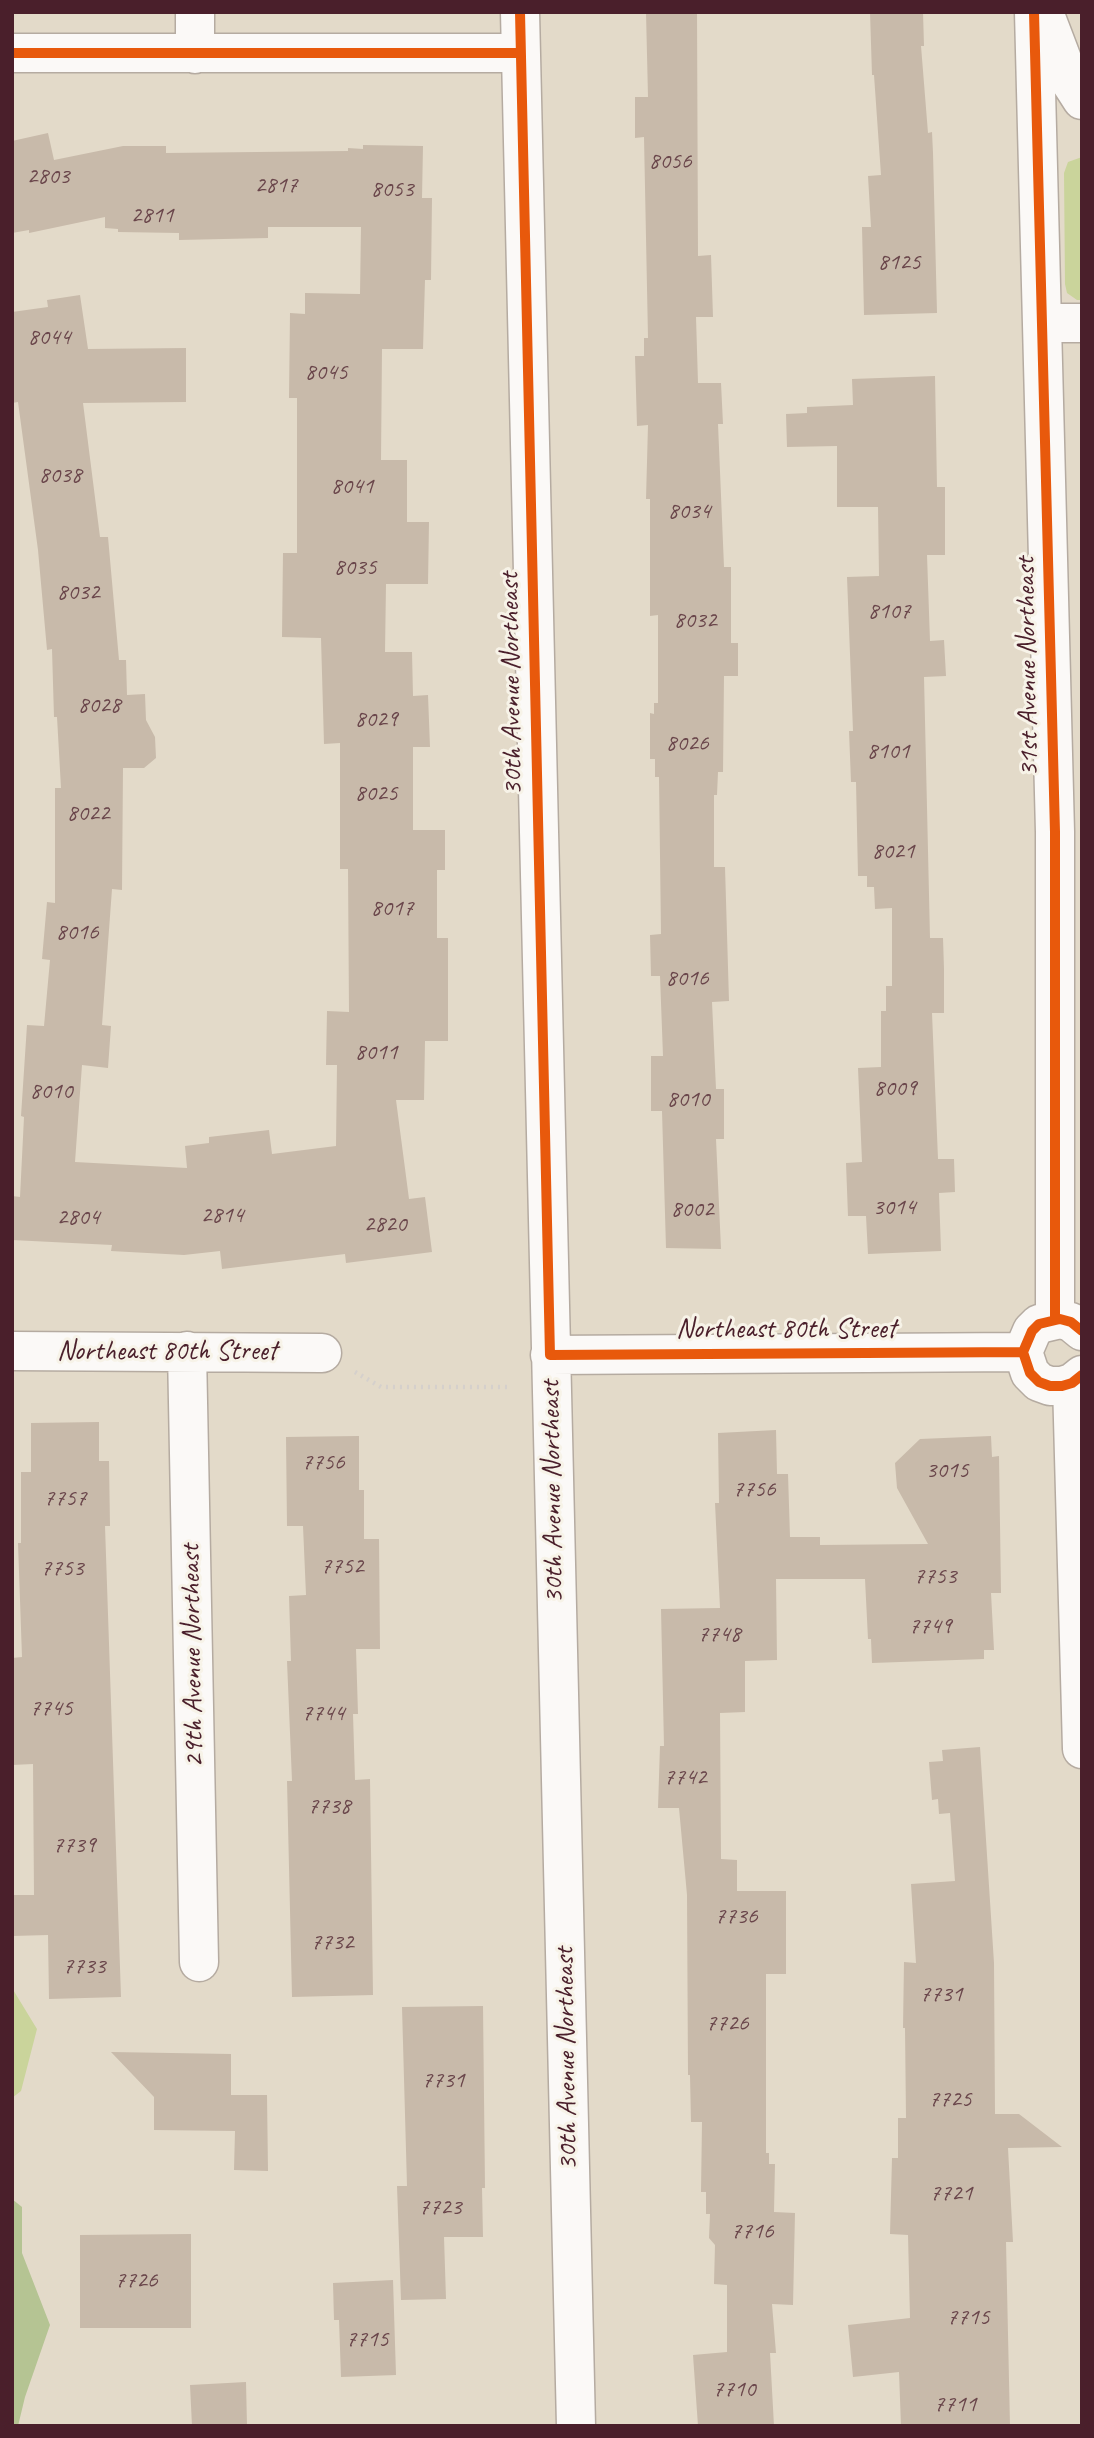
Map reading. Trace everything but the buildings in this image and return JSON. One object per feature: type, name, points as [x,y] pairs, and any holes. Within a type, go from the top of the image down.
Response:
[{"type":"street","points":[[195,12],[195,54]]},
{"type":"street","name":"30th Avenue Northeast","points":[[520,12],[576,2426]]},
{"type":"street","name":"31st Avenue Northeast","points":[[1034,12],[1043,323],[1068,832],[1068,1325]]},
{"type":"street","points":[[1044,12],[1071,83],[1082,100]]},
{"type":"street","points":[[12,53],[519,53]]},
{"type":"street","points":[[1043,323],[1082,323]]},
{"type":"street","points":[[1068,1325],[1040,1324],[1032,1331],[1023,1352],[1025,1364],[1039,1382],[1062,1386],[1077,1379],[1082,1749]]},
{"type":"street","name":"Northeast 80th Street","points":[[12,1351],[187,1351],[334,1360]]},
{"type":"street","name":"29th Avenue Northeast","points":[[187,1351],[199,1962]]},
{"type":"street","name":"Northeast 80th Street","points":[[550,1355],[1023,1352]]},
{"type":"path","points":[[334,1360],[381,1387],[512,1387]]},
{"type":"green space","points":[[1082,157],[1082,300],[1077,300],[1067,293],[1065,284],[1064,173],[1068,162]]},
{"type":"green space","points":[[12,1988],[37,2029],[21,2091],[12,2098]]},
{"type":"green space","points":[[12,2199],[22,2207],[22,2253],[50,2325],[18,2426],[12,2426]]},
{"type":"cycle path","points":[[520,12],[550,1355],[1023,1352]]},
{"type":"cycle path","points":[[1034,12],[1055,832],[1055,1320]]},
{"type":"cycle path","points":[[12,53],[519,53]]},
{"type":"cycle path","points":[[1082,1331],[1071,1322],[1060,1319],[1039,1324],[1032,1331],[1023,1352],[1030,1373],[1039,1382],[1062,1386],[1072,1383],[1082,1375]]}]
